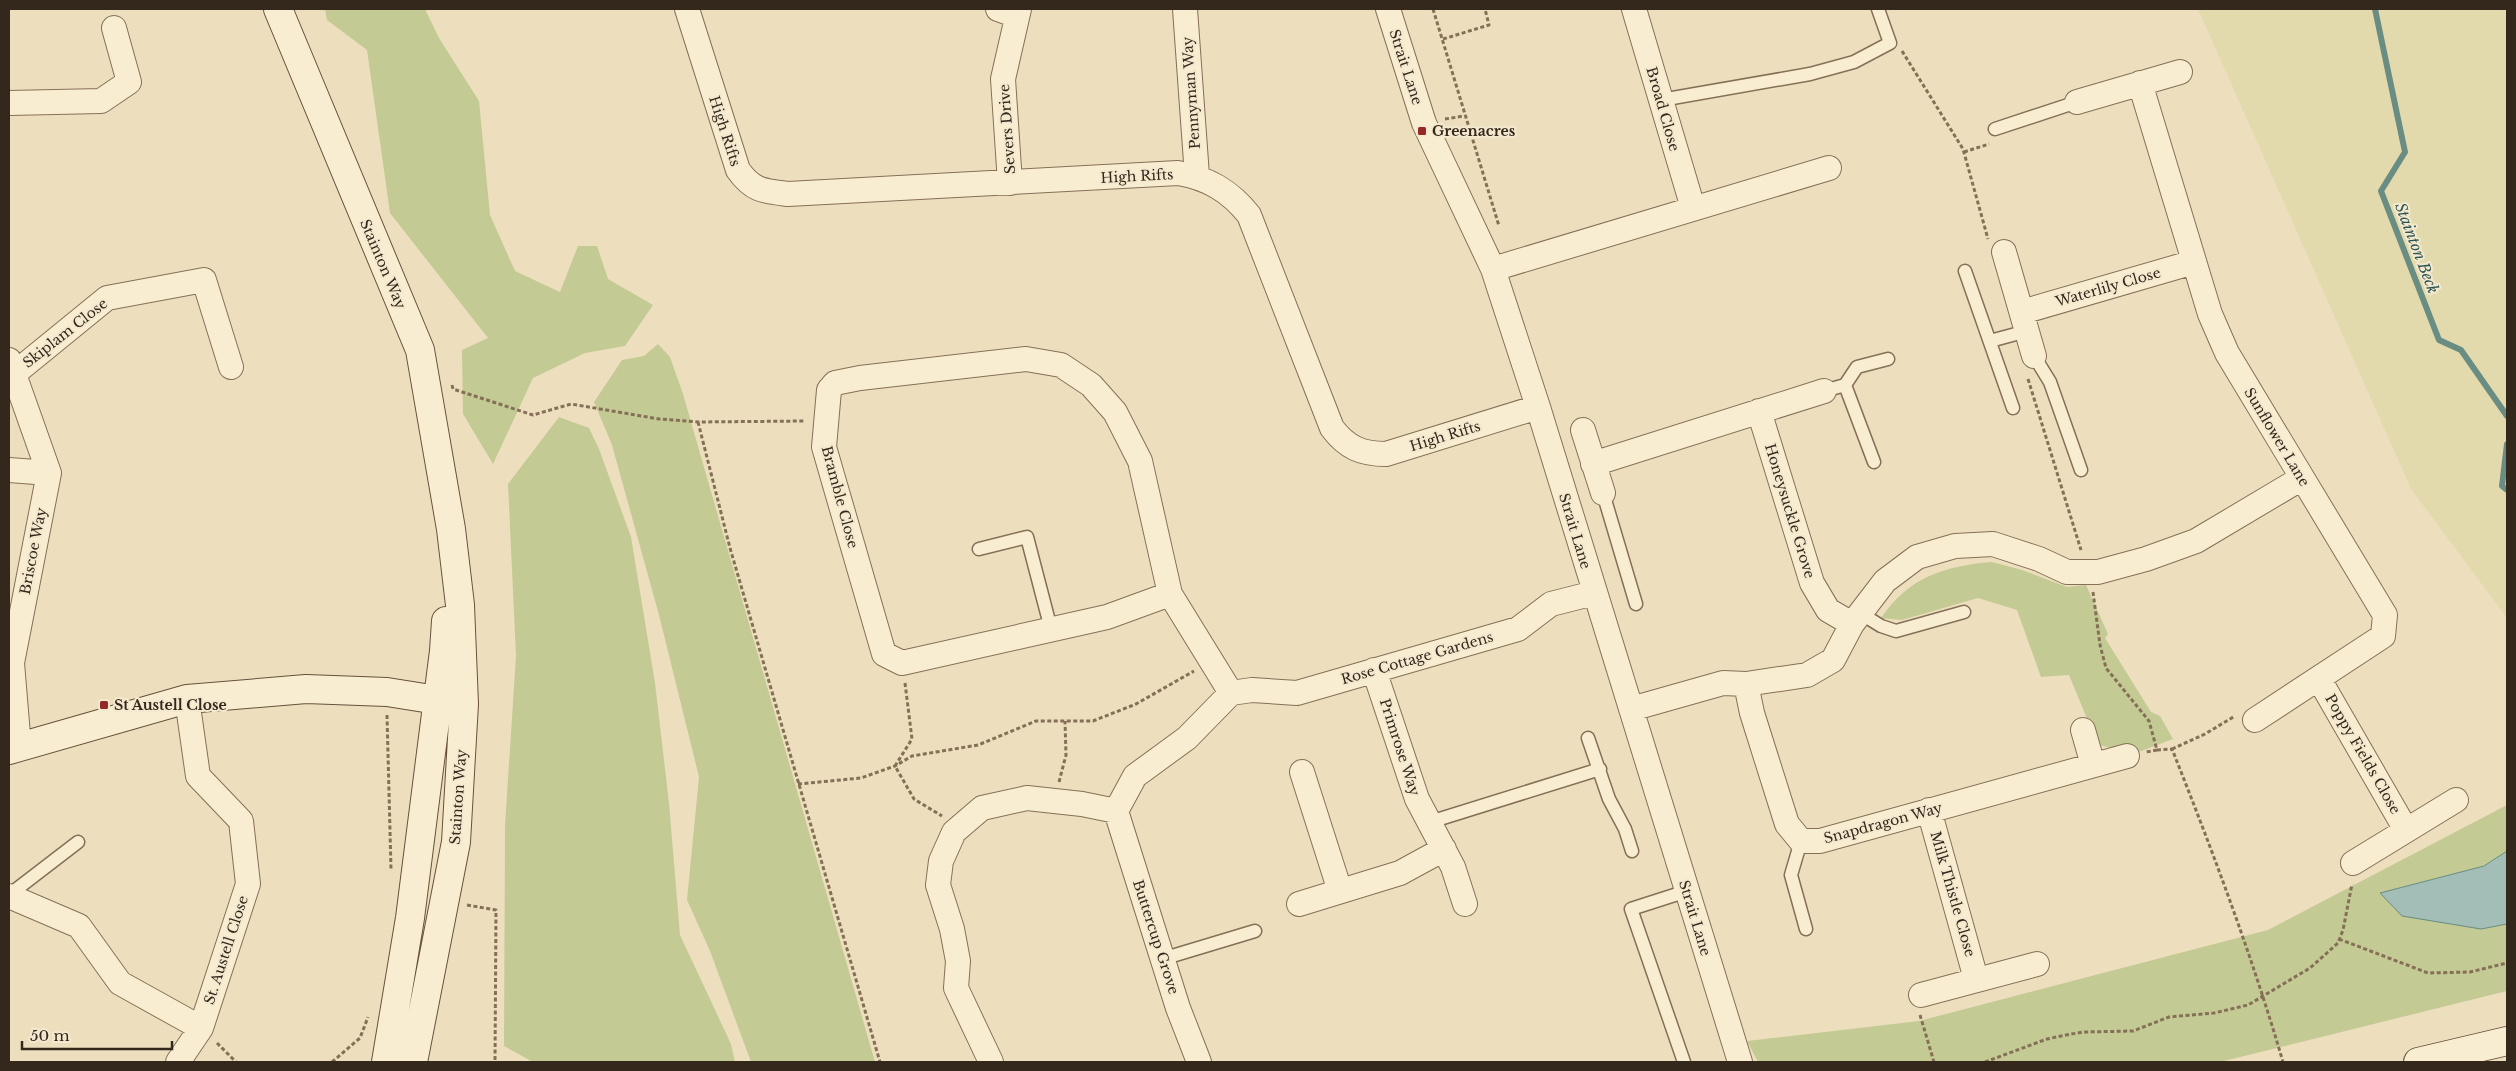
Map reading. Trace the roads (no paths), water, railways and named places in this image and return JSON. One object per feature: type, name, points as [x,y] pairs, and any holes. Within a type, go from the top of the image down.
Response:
[{"type":"street","name":"Stainton Way","points":[[278,9],[420,350],[451,530],[460,605],[464,704],[456,842],[413,1062]]},
{"type":"street","name":"High Rifts","points":[[687,9],[738,170],[748,184],[766,192],[788,194],[1178,173],[1197,176],[1231,195],[1249,215],[1332,428],[1348,445],[1371,454],[1386,454],[1538,407]]},
{"type":"street","name":"Pennyman Way","points":[[1185,9],[1197,176]]},
{"type":"street","name":"Strait Lane","points":[[1388,9],[1424,123],[1502,266],[1538,407],[1740,1062]]},
{"type":"street","name":"Broad Close","points":[[1634,9],[1693,208]]},
{"type":"street","name":"Severs Drive","points":[[1010,183],[1003,79],[1011,11]]},
{"type":"street","points":[[9,103],[101,101],[129,82],[114,28]]},
{"type":"street","points":[[2077,102],[2180,72]]},
{"type":"street","name":"Sunflower Lane","points":[[2140,83],[2210,314],[2227,353],[2385,615],[2384,636],[2255,720]]},
{"type":"street","points":[[1502,266],[1829,168]]},
{"type":"street","points":[[2004,252],[2034,356]]},
{"type":"street","name":"Waterlily Close","points":[[2025,322],[2194,262]]},
{"type":"street","name":"Skiplam Close","points":[[12,367],[107,298],[204,280],[231,367]]},
{"type":"street","name":"Bramble Close","points":[[1052,629],[902,663],[884,654],[824,447],[829,390],[835,383],[860,378],[1026,360],[1061,365],[1092,385],[1115,412],[1140,461],[1170,594],[1231,693]]},
{"type":"street","name":"Briscoe Way","points":[[12,367],[49,473],[12,663],[14,749]]},
{"type":"street","points":[[1593,464],[1835,388]]},
{"type":"street","name":"Honeysuckle Grove","points":[[1759,411],[1812,583],[1828,610],[1856,619]]},
{"type":"street","points":[[1584,430],[1603,493]]},
{"type":"street","points":[[9,470],[49,473]]},
{"type":"street","points":[[1630,710],[1723,683],[1746,684],[1807,675],[1833,660],[1856,619],[1885,581],[1918,557],[1955,546],[1993,544],[2039,559],[2068,572],[2098,572],[2146,560],[2196,541],[2302,478]]},
{"type":"street","name":"Stainton Way","points":[[386,1062],[410,918],[444,651],[451,530]]},
{"type":"street","name":"Rose Cottage Gardens","points":[[1231,693],[1252,690],[1297,693],[1518,628],[1551,604],[1594,593]]},
{"type":"street","points":[[1052,629],[1107,617],[1170,594]]},
{"type":"street","name":"Primrose Way","points":[[1374,670],[1416,799],[1444,849],[1465,904]]},
{"type":"street","name":"Poppy Fields Close","points":[[2319,679],[2406,830]]},
{"type":"street","points":[[1746,684],[1752,713],[1787,824],[1801,841]]},
{"type":"street","points":[[14,749],[187,699],[306,689],[387,692],[464,704]]},
{"type":"street","points":[[991,1062],[956,988],[958,962],[952,929],[938,885],[940,861],[954,832],[982,808],[1027,798],[1116,811],[1135,776],[1187,738],[1231,693]]},
{"type":"street","name":"St. Austell Close","points":[[178,1062],[201,1028],[248,884],[241,821],[198,776],[187,699]]},
{"type":"street","points":[[2083,730],[2093,765]]},
{"type":"street","name":"Snapdragon Way","points":[[1801,841],[1820,841],[2127,756]]},
{"type":"street","points":[[1302,772],[1340,891]]},
{"type":"street","points":[[2352,863],[2456,800]]},
{"type":"street","name":"Milk Thistle Close","points":[[1929,810],[1976,979]]},
{"type":"street","name":"Buttercup Grove","points":[[1116,811],[1162,959],[1199,1062]]},
{"type":"street","points":[[1299,904],[1400,873],[1444,849]]},
{"type":"street","points":[[9,895],[79,926],[120,984],[201,1028]]},
{"type":"street","points":[[1920,1004],[1976,979],[2036,964]]},
{"type":"street","points":[[2418,1062],[2507,1040]]},
{"type":"lane","points":[[1661,100],[1810,74],[1854,62],[1890,43],[1878,9]]},
{"type":"lane","points":[[1995,129],[2077,102]]},
{"type":"lane","points":[[1966,271],[2013,408]]},
{"type":"lane","points":[[1990,341],[2025,322]]},
{"type":"lane","points":[[2034,356],[2050,382],[2055,401],[2066,422],[2081,470]]},
{"type":"lane","points":[[1874,462],[1835,388],[1857,367],[1888,359]]},
{"type":"lane","points":[[1603,493],[1636,604]]},
{"type":"lane","points":[[979,549],[1027,537],[1052,629]]},
{"type":"lane","points":[[1856,619],[1896,631],[1964,612]]},
{"type":"lane","points":[[1588,738],[1609,799],[1625,829],[1632,851]]},
{"type":"lane","points":[[1430,822],[1600,769]]},
{"type":"lane","points":[[1801,841],[1791,875],[1806,929]]},
{"type":"lane","points":[[9,895],[78,842]]},
{"type":"lane","points":[[1684,1062],[1631,909],[1686,891]]},
{"type":"lane","points":[[1162,959],[1255,931]]},
{"type":"water","points":[[2507,851],[2507,924],[2481,929],[2402,916],[2380,893],[2484,866]]},
{"type":"waterway","name":"Stainton Beck","points":[[2375,9],[2405,152],[2381,191],[2439,340],[2461,350],[2507,416]]},
{"type":"waterway","name":"Stainton Beck","points":[[2507,444],[2502,486],[2507,490]]},
{"type":"place","name":"Greenacres","points":[[1422,131]]},
{"type":"place","name":"St Austell Close","points":[[104,705]]}]
